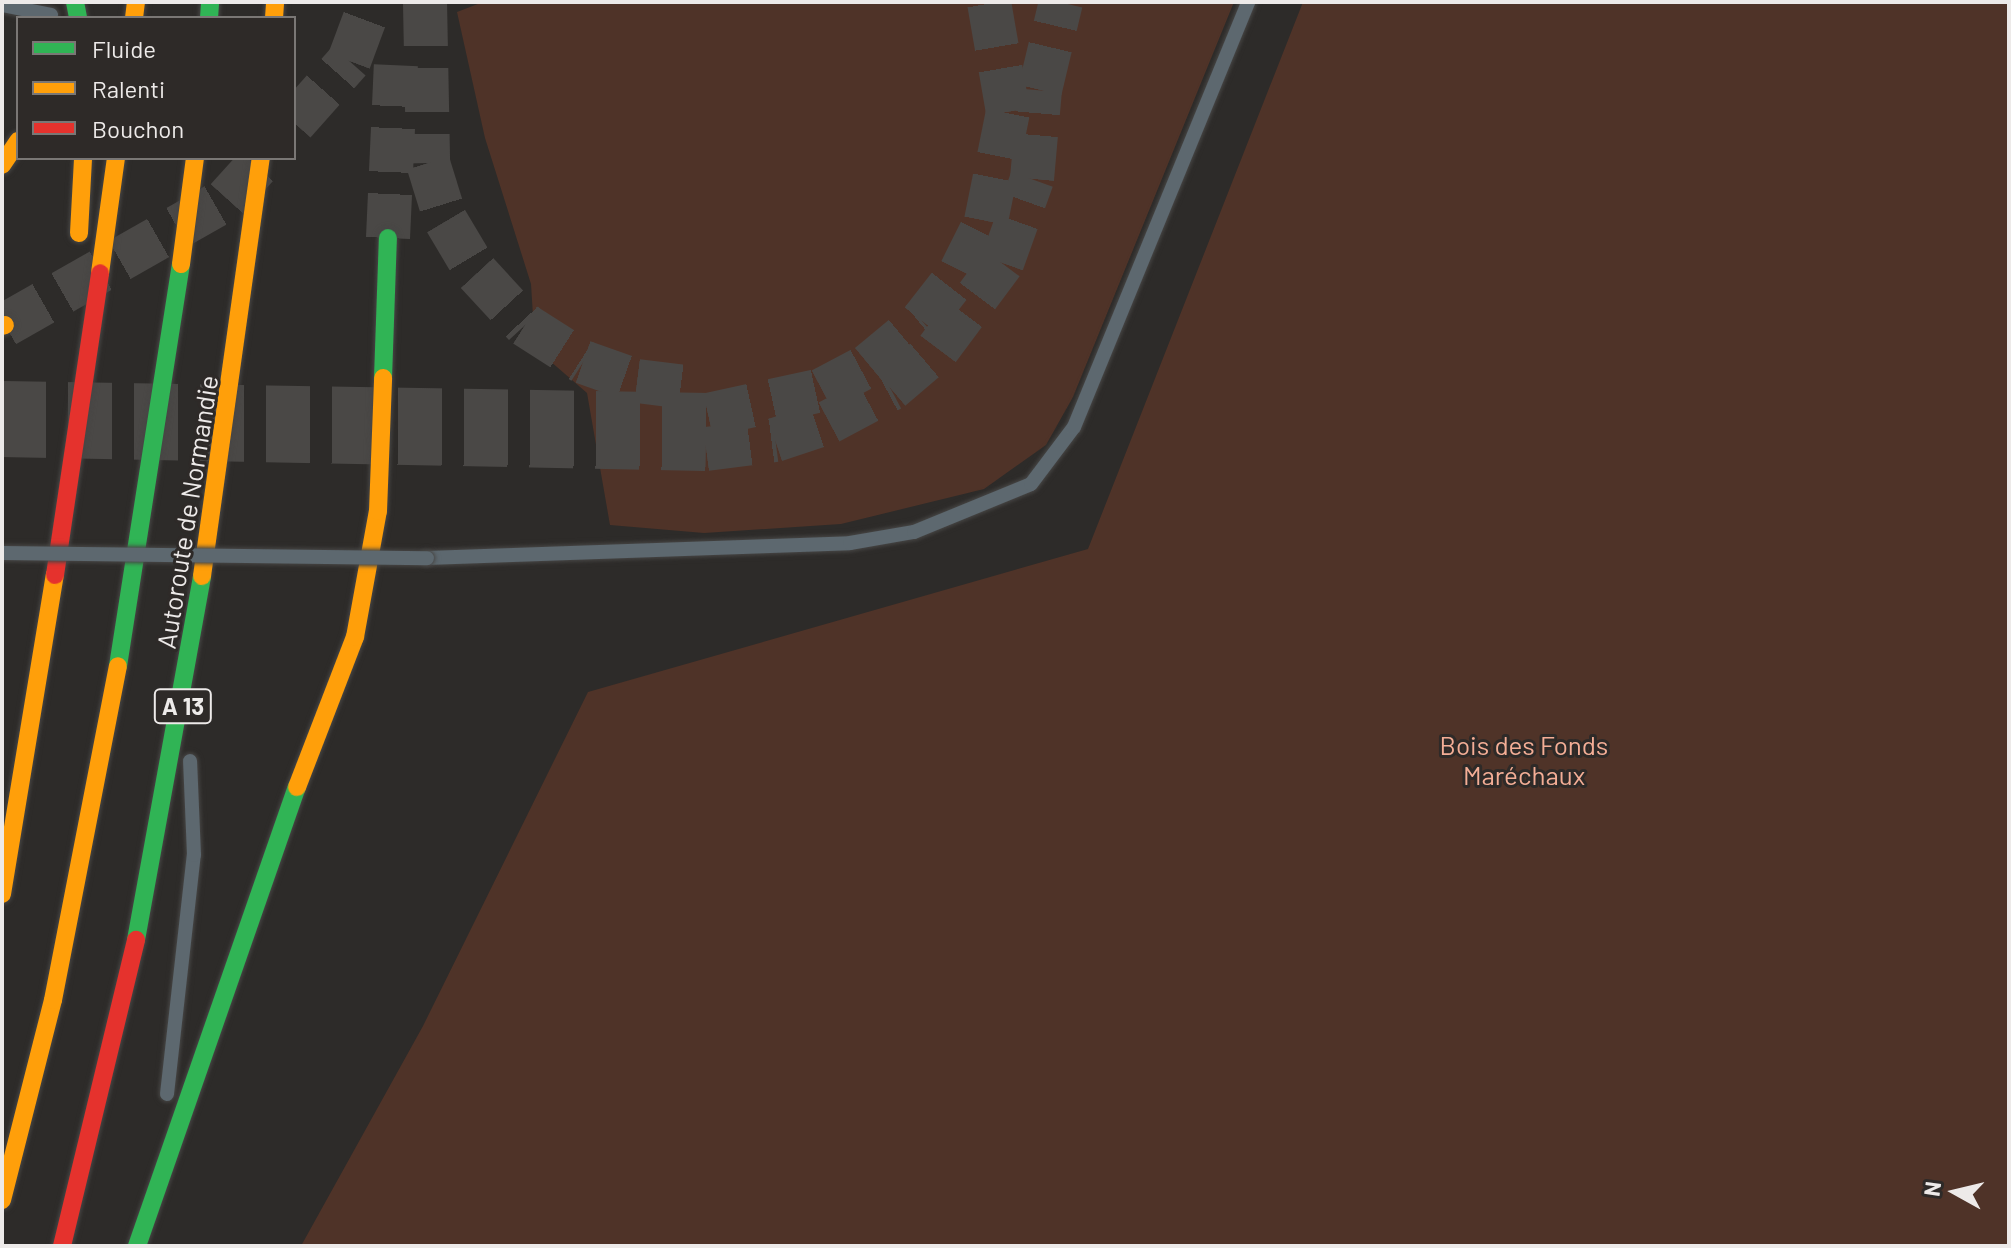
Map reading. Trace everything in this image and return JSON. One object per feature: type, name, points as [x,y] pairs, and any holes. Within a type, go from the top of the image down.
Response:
[{"type":"highway","points":[[2,165],[16,144]]},
{"type":"highway","points":[[78,250],[83,160]]},
{"type":"highway","points":[[2,894],[75,459],[116,160]]},
{"type":"highway","name":"Autoroute de Normandie","points":[[2,1200],[53,1000],[150,497],[195,160]]},
{"type":"highway","name":"Autoroute de Normandie","points":[[62,1246],[120,1019],[181,721],[261,160]]},
{"type":"highway","points":[[137,1246],[242,927],[355,637],[378,511],[388,238]]},
{"type":"highway","points":[[73,311],[67,371],[75,459]]},
{"type":"lane","points":[[2,553],[427,558],[850,543],[914,532],[1031,484],[1074,427],[1248,2]]},
{"type":"lane","points":[[2,5],[51,12]]},
{"type":"lane","points":[[157,1186],[194,855],[181,721]]},
{"type":"green space","points":[[483,2],[1234,2],[1073,397],[1046,445],[984,489],[841,524],[704,533],[610,525],[587,393],[535,348],[531,284],[485,138],[457,12]]},
{"type":"green space","name":"Bois des Fonds Maréchaux","points":[[1303,2],[2009,2],[2009,1246],[301,1246],[423,1026],[588,692],[1088,549]]},
{"type":"tunnel","points":[[296,121],[349,61],[371,2]]},
{"type":"tunnel","points":[[425,2],[428,163],[446,221],[477,273],[525,325],[583,362],[637,381],[701,389]]},
{"type":"tunnel","points":[[2,403],[708,415],[822,390],[869,365],[922,321],[961,271],[986,221],[1008,112],[989,2]]},
{"type":"tunnel","points":[[2,435],[706,449],[775,440],[829,422],[891,389],[938,349],[1002,263],[1032,179],[1040,90],[1061,2]]},
{"type":"tunnel","points":[[388,238],[396,65]]},
{"type":"tunnel","points":[[5,325],[227,199],[262,160]]},
{"type":"traffic: fast","points":[[75,2],[78,16]]},
{"type":"traffic: fast","points":[[209,16],[210,2]]},
{"type":"traffic: fast","points":[[383,378],[388,238]]},
{"type":"traffic: fast","points":[[118,666],[181,264]]},
{"type":"traffic: fast","points":[[136,940],[202,576]]},
{"type":"traffic: fast","points":[[137,1246],[297,787]]},
{"type":"traffic: slow","points":[[134,16],[136,2]]},
{"type":"traffic: slow","points":[[274,16],[275,2]]},
{"type":"traffic: slow","points":[[2,165],[16,144]]},
{"type":"traffic: slow","points":[[79,233],[83,160]]},
{"type":"traffic: slow","points":[[100,273],[116,160]]},
{"type":"traffic: slow","points":[[181,264],[195,160]]},
{"type":"traffic: slow","points":[[202,576],[261,160]]},
{"type":"traffic: slow","points":[[297,787],[355,637],[378,511],[383,378]]},
{"type":"traffic: slow","points":[[2,894],[55,575]]},
{"type":"traffic: slow","points":[[2,1200],[53,1000],[118,666]]},
{"type":"traffic: jam","points":[[55,575],[100,273]]},
{"type":"traffic: jam","points":[[62,1246],[136,940]]}]
